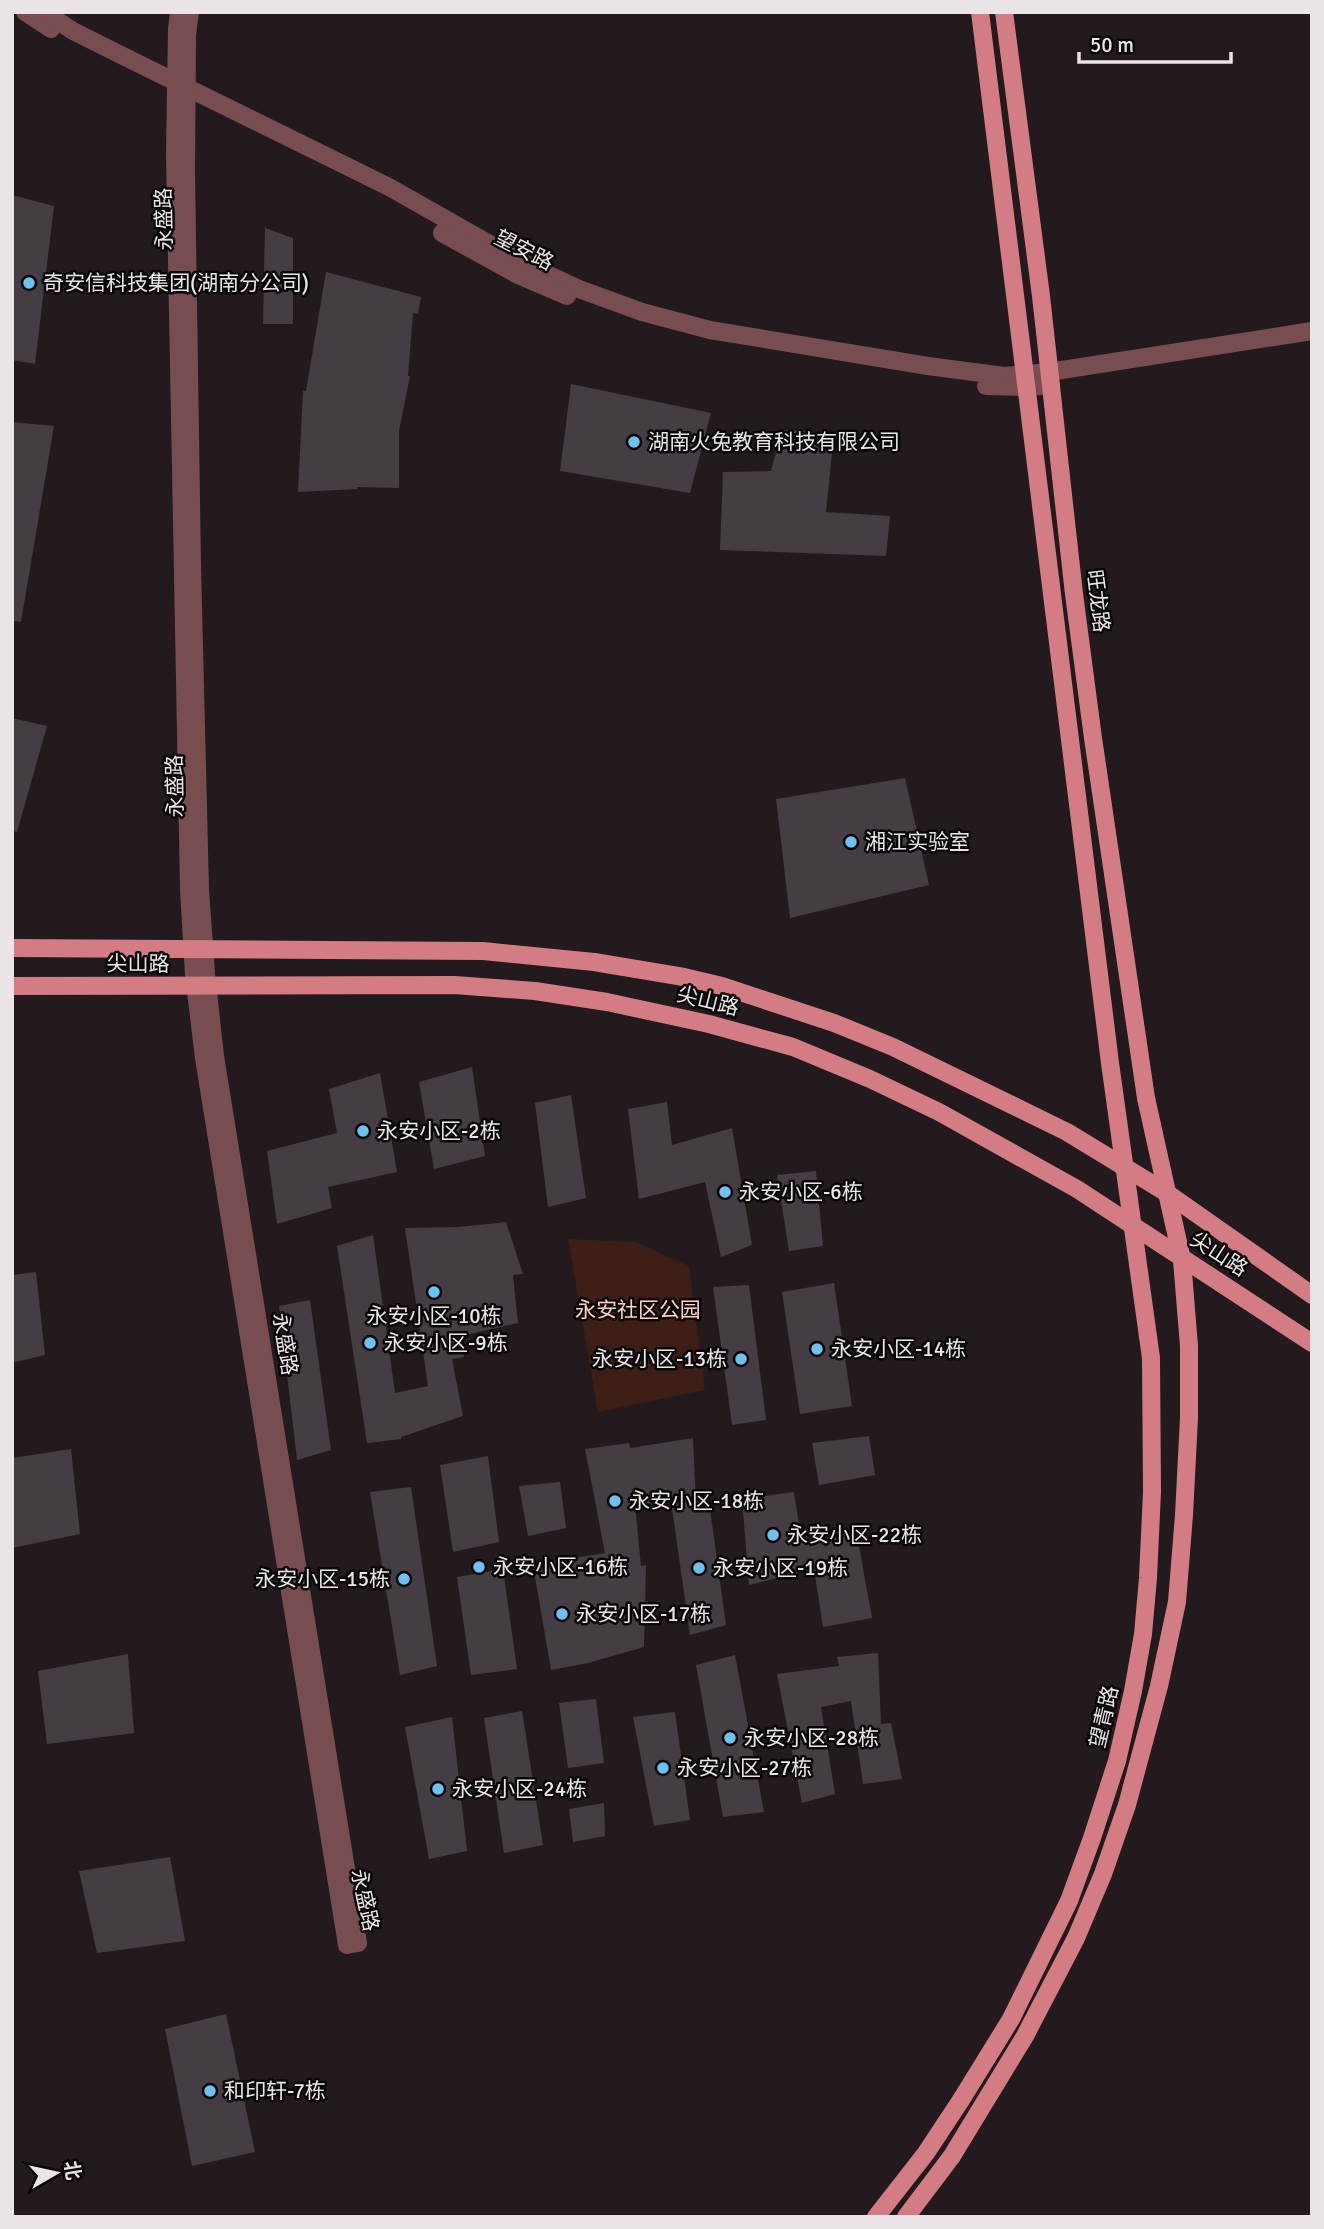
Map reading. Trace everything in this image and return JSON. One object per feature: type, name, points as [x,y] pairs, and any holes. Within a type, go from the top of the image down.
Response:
[{"type":"main road","points":[[980,12],[1124,1166]]},
{"type":"main road","name":"旺龙路","points":[[1004,12],[1093,738],[1146,1098],[1167,1193]]},
{"type":"main road","name":"尖山路","points":[[12,948],[483,951],[594,962],[722,986],[893,1047],[1067,1132],[1167,1193],[1312,1295]]},
{"type":"main road","name":"尖山路","points":[[12,986],[454,985],[521,990],[607,1002],[709,1024],[793,1047],[928,1106],[1077,1189],[1312,1343]]},
{"type":"main road","name":"望青路","points":[[876,2217],[926,2153],[1011,2019],[1069,1901],[1117,1761],[1143,1634],[1152,1492],[1151,1358],[1124,1166]]},
{"type":"main road","name":"望青路","points":[[906,2217],[952,2156],[1025,2036],[1076,1938],[1127,1805],[1159,1686],[1178,1590],[1189,1418],[1189,1346],[1181,1256],[1167,1193]]},
{"type":"street","name":"望安路","points":[[25,12],[68,40],[389,187],[525,264],[579,289],[642,312],[710,330],[1027,381],[1312,331]]},
{"type":"street","name":"望安路","points":[[44,12],[72,31],[181,91]]},
{"type":"street","name":"永盛路","points":[[179,12],[186,172],[200,890],[198,949],[204,1058],[347,1945],[358,1943],[217,1070],[201,986]]},
{"type":"street","name":"永盛路","points":[[181,91],[190,12]]},
{"type":"green space","name":"永安社区公园","points":[[568,1239],[636,1242],[689,1266],[705,1390],[598,1412]]},
{"type":"building","name":"奇安信科技集团(湖南分公司)","points":[[12,195],[54,206],[35,364],[12,360]]},
{"type":"building","points":[[265,228],[293,238],[293,324],[263,324]]},
{"type":"building","points":[[326,272],[421,297],[418,314],[413,313],[410,376],[399,431],[399,488],[357,487],[298,492],[303,391],[306,391]]},
{"type":"building","name":"湖南火兔教育科技有限公司","points":[[571,384],[711,413],[690,493],[560,471]]},
{"type":"building","points":[[12,422],[54,426],[21,622],[12,621]]},
{"type":"building","points":[[782,430],[834,433],[826,512],[890,516],[886,556],[720,550],[723,472],[771,471]]},
{"type":"building","points":[[12,718],[47,726],[17,832],[12,831]]},
{"type":"building","name":"湘江实验室","points":[[905,778],[929,885],[790,918],[776,799]]},
{"type":"building","points":[[472,1067],[485,1156],[434,1169],[419,1082]]},
{"type":"building","points":[[380,1073],[397,1172],[328,1187],[332,1208],[277,1224],[267,1151],[337,1133],[329,1089]]},
{"type":"building","points":[[571,1095],[586,1198],[548,1207],[535,1103]]},
{"type":"building","points":[[667,1102],[672,1145],[732,1128],[752,1245],[721,1257],[705,1182],[639,1199],[628,1109]]},
{"type":"building","points":[[816,1171],[823,1246],[789,1251],[777,1175]]},
{"type":"building","points":[[506,1222],[523,1274],[513,1275],[518,1323],[461,1336],[464,1357],[452,1359],[463,1416],[401,1439],[367,1443],[337,1246],[373,1235],[395,1393],[428,1386],[405,1228],[459,1227]]},
{"type":"building","points":[[36,1272],[45,1355],[12,1363],[12,1275]]},
{"type":"building","name":"永安小区-14栋","points":[[834,1283],[852,1406],[800,1414],[782,1292]]},
{"type":"building","name":"永安小区-13栋","points":[[749,1285],[766,1420],[732,1425],[713,1287]]},
{"type":"building","points":[[310,1300],[331,1450],[297,1460],[279,1306]]},
{"type":"building","points":[[869,1436],[875,1475],[819,1485],[812,1443]]},
{"type":"building","points":[[693,1438],[696,1505],[709,1502],[726,1625],[690,1635],[671,1501],[635,1505],[641,1566],[646,1565],[644,1647],[551,1670],[533,1565],[605,1553],[585,1449],[629,1443],[630,1448]]},
{"type":"building","points":[[71,1449],[80,1534],[12,1548],[12,1458]]},
{"type":"building","points":[[488,1456],[499,1542],[453,1552],[440,1465]]},
{"type":"building","points":[[560,1482],[566,1528],[528,1536],[519,1486]]},
{"type":"building","name":"永安小区-15栋","points":[[411,1487],[437,1666],[400,1675],[370,1492]]},
{"type":"building","points":[[794,1492],[802,1543],[857,1535],[872,1618],[823,1627],[814,1569],[749,1585],[742,1499]]},
{"type":"building","points":[[503,1569],[517,1669],[471,1675],[457,1577]]},
{"type":"building","points":[[878,1653],[881,1724],[891,1723],[902,1779],[863,1784],[851,1701],[821,1707],[835,1794],[802,1803],[777,1674],[839,1666],[837,1657]]},
{"type":"building","points":[[128,1654],[134,1733],[47,1744],[38,1671]]},
{"type":"building","name":"永安小区-28栋","points":[[735,1655],[764,1812],[723,1817],[696,1665]]},
{"type":"building","points":[[596,1699],[604,1763],[568,1768],[559,1703]]},
{"type":"building","points":[[522,1711],[543,1845],[504,1853],[484,1718]]},
{"type":"building","name":"永安小区-27栋","points":[[675,1712],[690,1820],[654,1826],[633,1717]]},
{"type":"building","name":"永安小区-24栋","points":[[452,1717],[467,1851],[429,1859],[405,1727]]},
{"type":"building","points":[[604,1803],[605,1836],[573,1842],[569,1809]]},
{"type":"building","points":[[170,1857],[185,1941],[97,1953],[79,1871]]},
{"type":"building","name":"和印轩-7栋","points":[[226,2014],[255,2152],[192,2166],[165,2029]]},
{"type":"place","name":"奇安信科技集团(湖南分公司)","points":[[29,283]]},
{"type":"place","name":"湖南火兔教育科技有限公司","points":[[634,442]]},
{"type":"place","name":"湘江实验室","points":[[851,842]]},
{"type":"place","name":"永安小区-2栋","points":[[363,1131]]},
{"type":"place","name":"永安小区-6栋","points":[[725,1192]]},
{"type":"place","name":"永安小区-10栋","points":[[434,1292]]},
{"type":"place","name":"永安小区-9栋","points":[[370,1343]]},
{"type":"place","name":"永安小区-14栋","points":[[817,1349]]},
{"type":"place","name":"永安小区-13栋","points":[[741,1359]]},
{"type":"place","name":"永安小区-18栋","points":[[615,1501]]},
{"type":"place","name":"永安小区-22栋","points":[[773,1535]]},
{"type":"place","name":"永安小区-16栋","points":[[479,1567]]},
{"type":"place","name":"永安小区-19栋","points":[[699,1568]]},
{"type":"place","name":"永安小区-15栋","points":[[404,1579]]},
{"type":"place","name":"永安小区-17栋","points":[[562,1614]]},
{"type":"place","name":"永安小区-28栋","points":[[730,1738]]},
{"type":"place","name":"永安小区-27栋","points":[[663,1768]]},
{"type":"place","name":"永安小区-24栋","points":[[438,1789]]},
{"type":"place","name":"和印轩-7栋","points":[[210,2091]]}]
